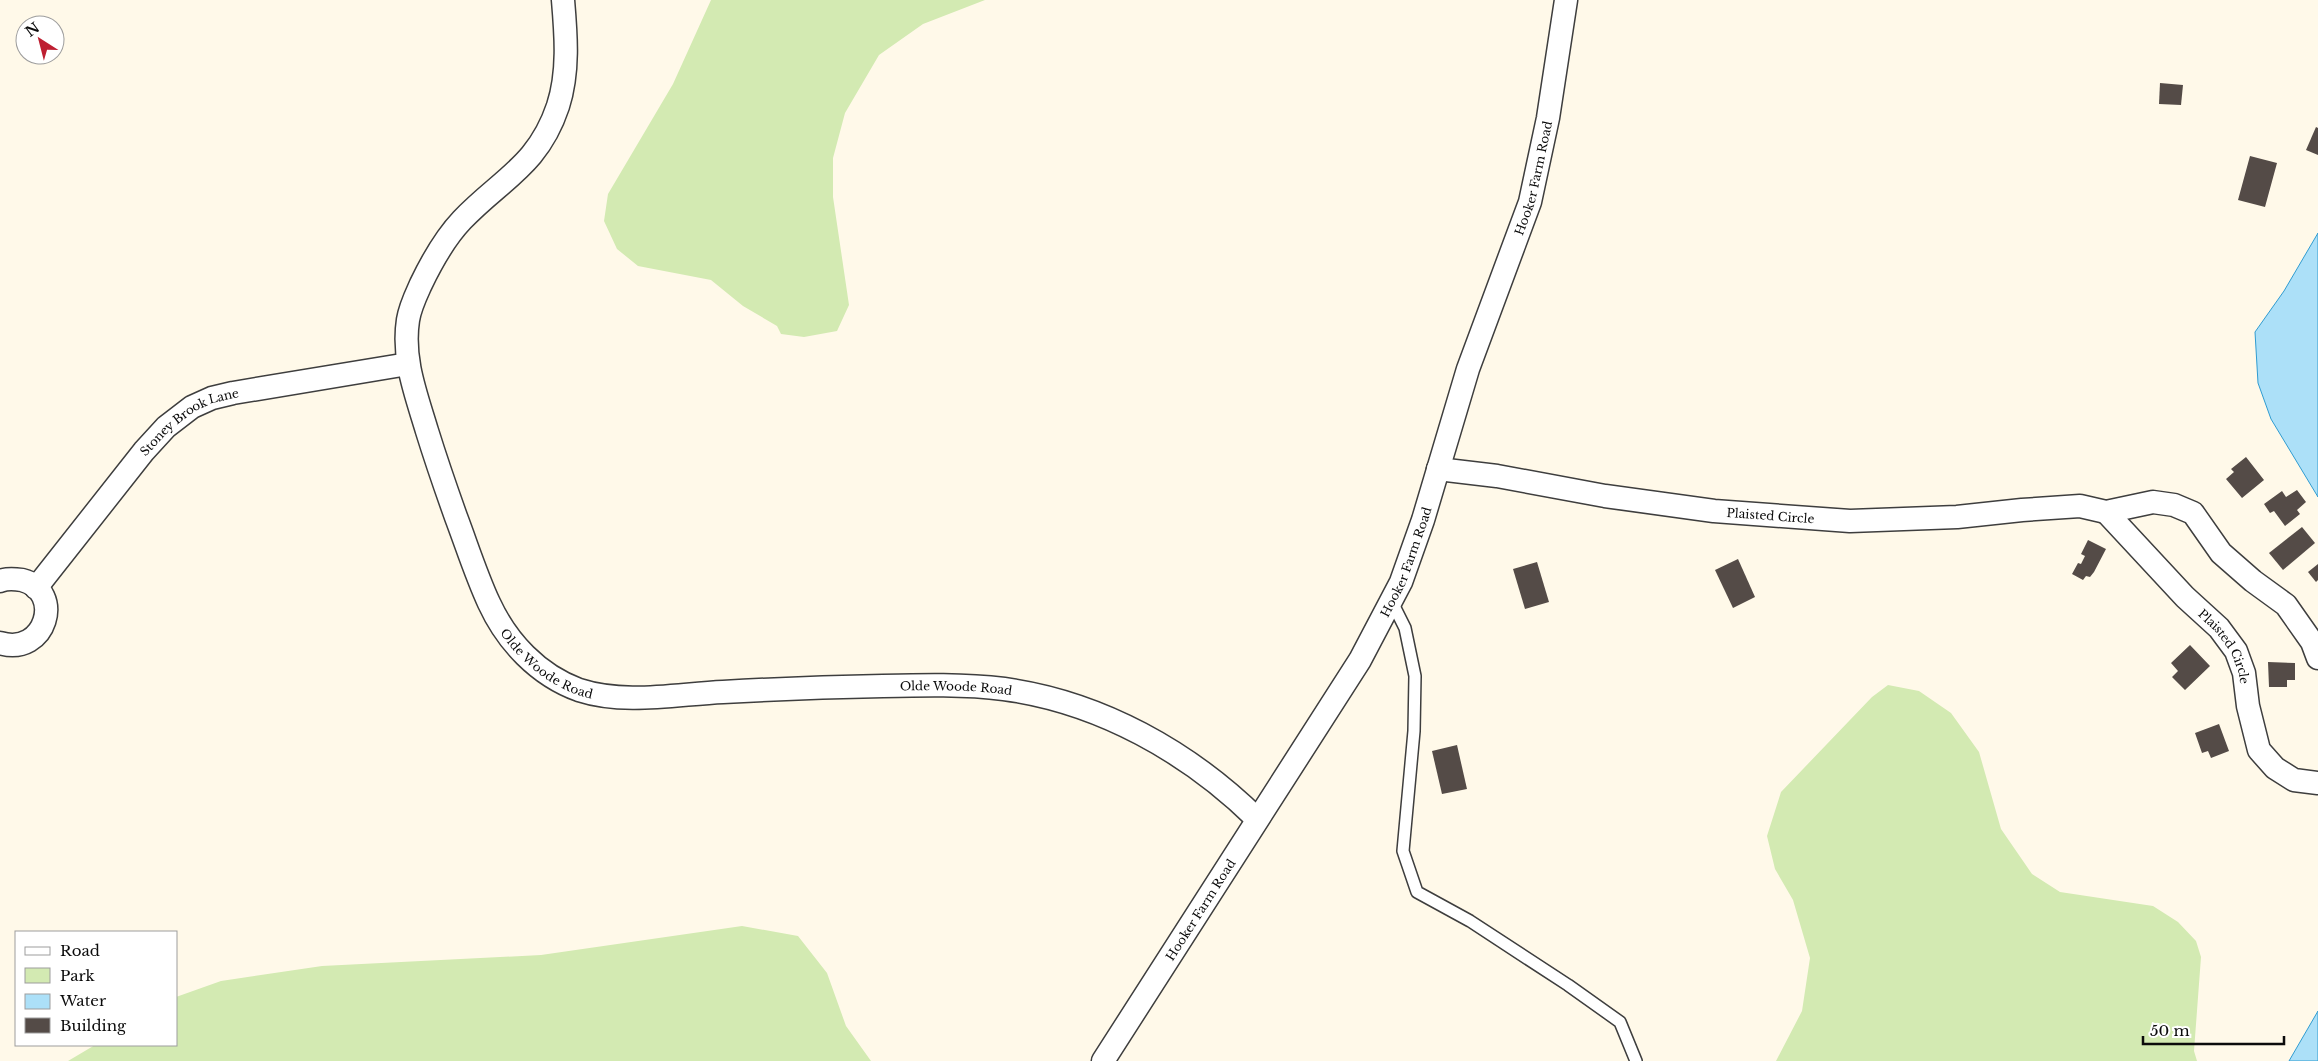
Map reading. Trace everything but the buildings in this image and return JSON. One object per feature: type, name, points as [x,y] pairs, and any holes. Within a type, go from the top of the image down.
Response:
[{"type":"street","name":"Olde Woode Road","points":[[563,0],[565,68],[558,104],[550,125],[526,162],[460,222],[434,256],[408,317],[408,364],[442,477],[488,600],[502,626],[524,655],[560,681],[581,690],[633,698],[827,687],[915,685],[1003,689],[1047,697],[1097,714],[1168,748],[1237,800],[1257,819]]},
{"type":"street","name":"Hooker Farm Road","points":[[1103,1061],[1360,660],[1392,602],[1423,520],[1468,369],[1530,202],[1548,118],[1566,0]]},
{"type":"street","name":"Stoney Brook Lane","points":[[36,588],[144,451],[166,427],[192,407],[212,398],[233,393],[408,364]]},
{"type":"street","name":"Plaisted Circle","points":[[1438,469],[1497,476],[1605,496],[1714,511],[1850,522],[1957,517],[2080,506],[2106,512],[2153,502],[2174,505],[2192,513],[2221,553],[2253,581],[2286,605],[2312,642],[2318,658]]},
{"type":"street","name":"Plaisted Circle","points":[[2106,512],[2185,597],[2219,628],[2236,651],[2244,673],[2248,706],[2259,750],[2275,768],[2294,780],[2318,783]]},
{"type":"street","points":[[0,582],[15,579],[26,581],[36,588],[46,606],[43,627],[37,635],[28,642],[18,645],[0,643]]},
{"type":"lane","points":[[1392,602],[1405,628],[1415,676],[1414,731],[1403,851],[1417,892],[1478,927],[1568,985],[1620,1022],[1636,1061]]},
{"type":"green space","points":[[711,0],[985,0],[923,24],[879,55],[845,113],[833,158],[833,197],[849,305],[837,331],[804,337],[781,334],[777,326],[743,306],[711,280],[638,266],[617,249],[604,221],[608,194],[673,84]]},
{"type":"green space","points":[[1888,685],[1919,691],[1951,713],[1979,752],[2001,829],[2032,874],[2060,892],[2153,906],[2178,922],[2196,941],[2201,957],[2194,1051],[2197,1061],[1776,1061],[1802,1011],[1810,958],[1793,900],[1775,869],[1767,836],[1781,792],[1872,697]]},
{"type":"green space","points":[[742,926],[798,936],[827,973],[846,1026],[871,1061],[68,1061],[93,1046],[178,1046],[178,996],[221,981],[322,966],[541,955]]},
{"type":"water","points":[[2318,233],[2318,497],[2271,419],[2258,383],[2255,332],[2284,291]]},
{"type":"water","points":[[2318,1011],[2318,1061],[2289,1061]]}]
